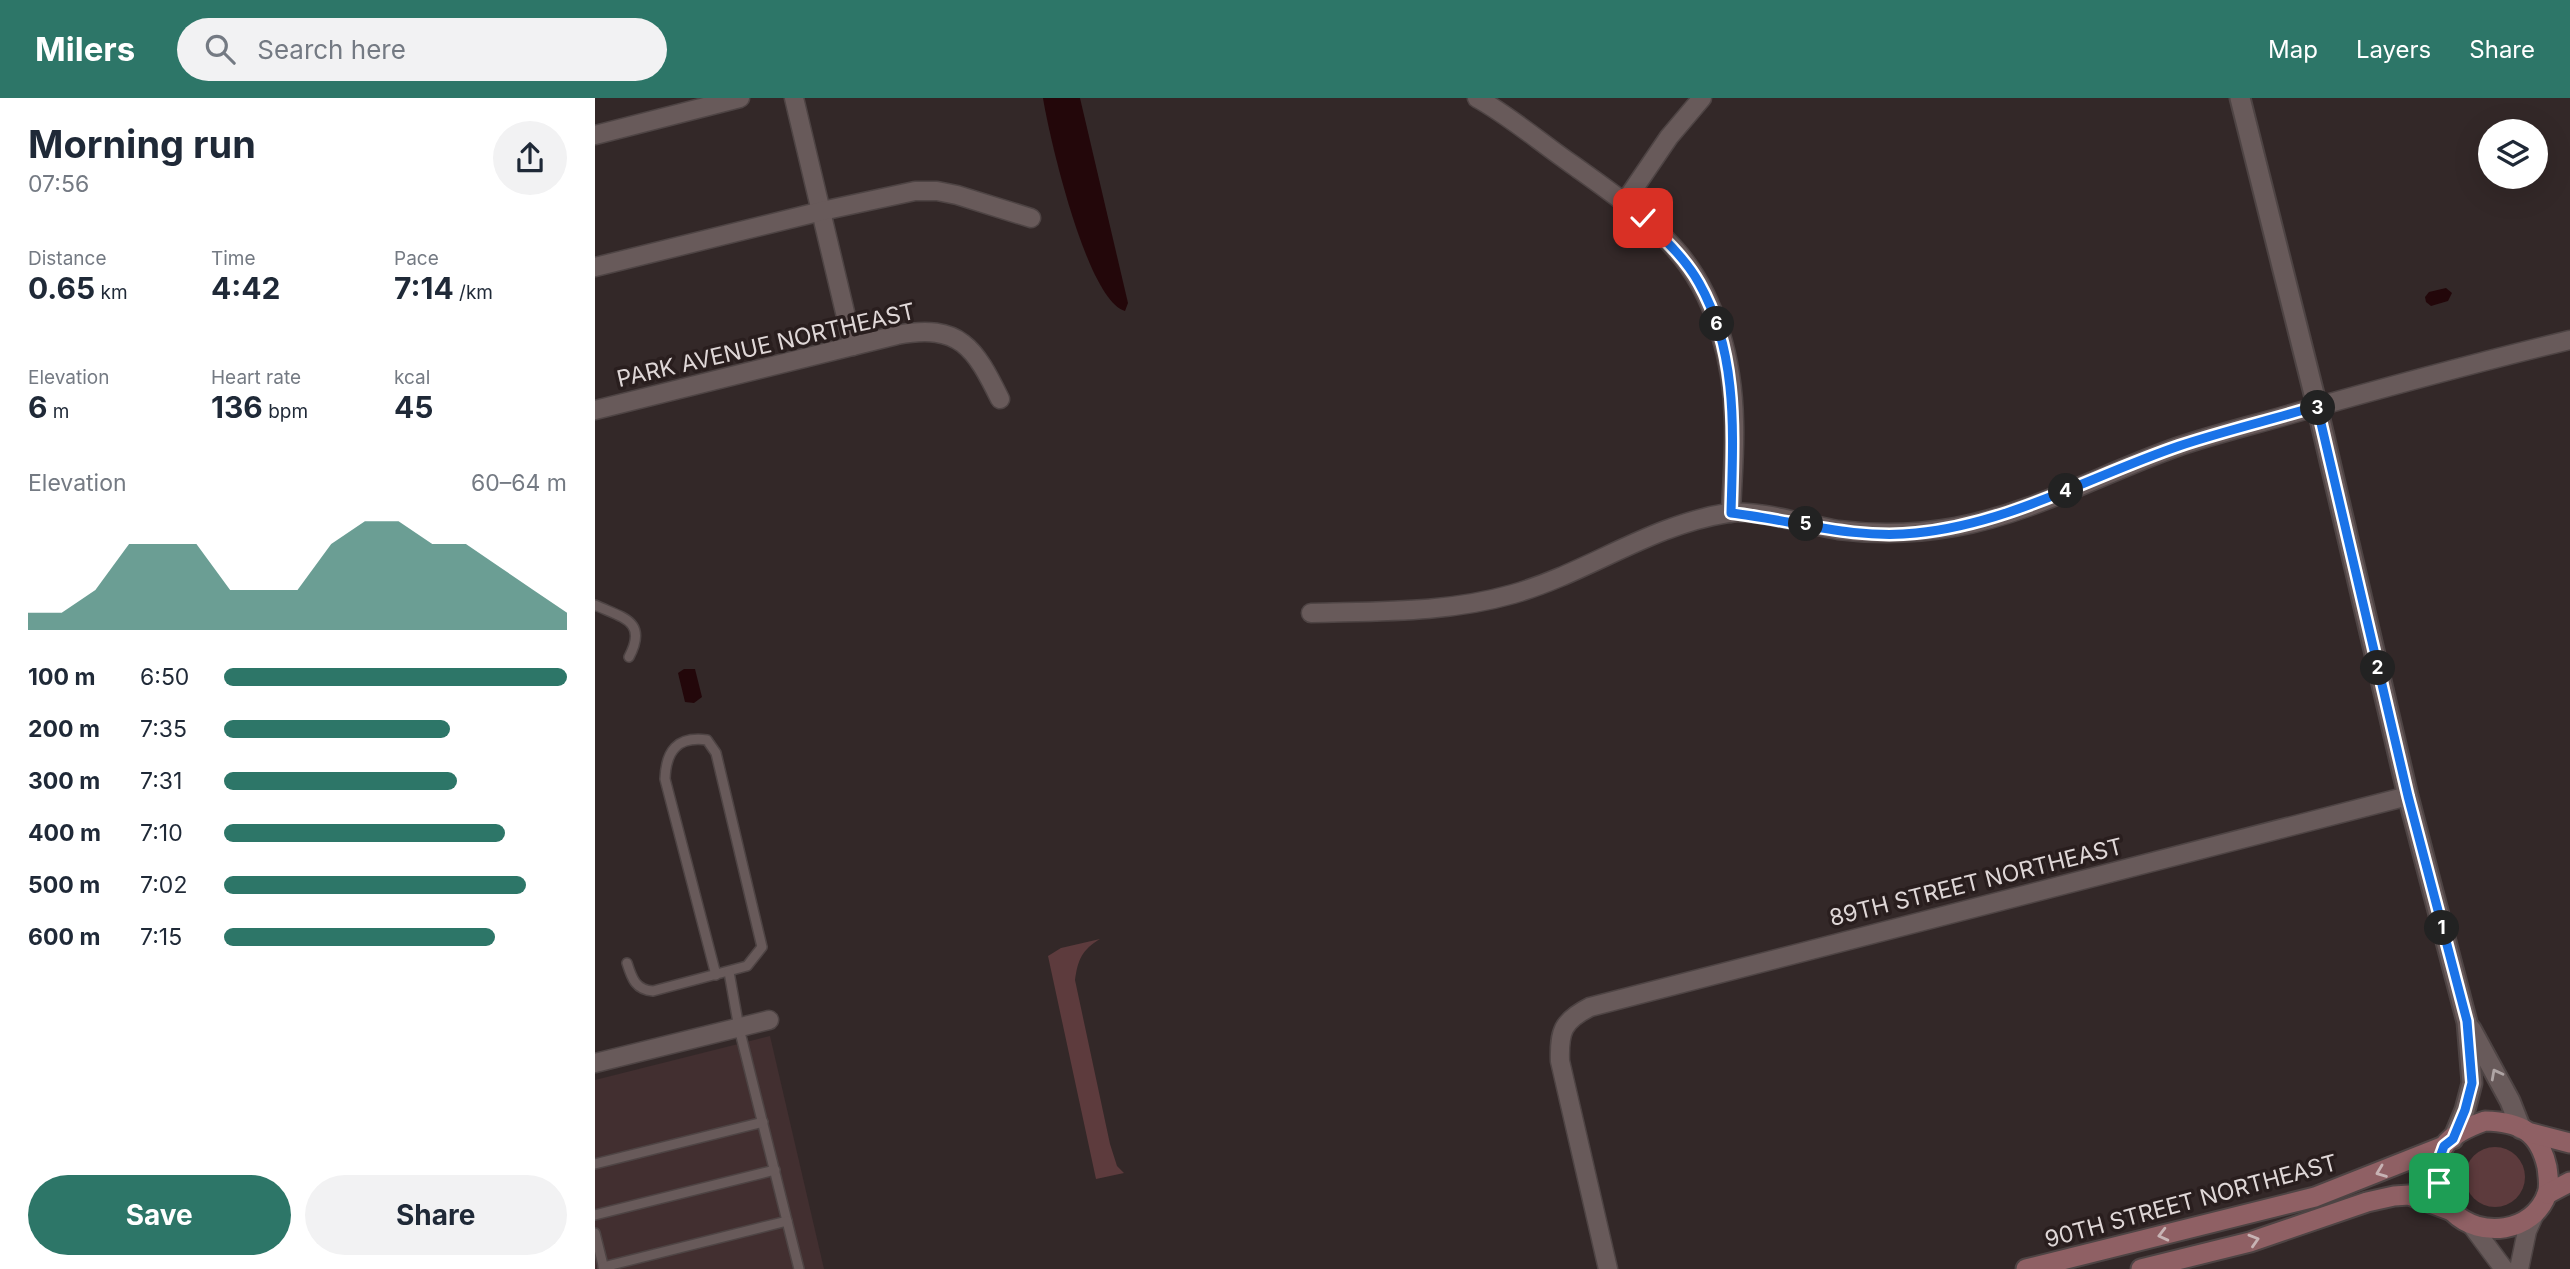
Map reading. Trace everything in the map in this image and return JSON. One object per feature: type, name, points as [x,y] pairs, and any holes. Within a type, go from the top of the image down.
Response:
[{"type":"main road","points":[[2526,1131],[2539,1143],[2544,1155],[2549,1183],[2547,1194],[2536,1212],[2512,1227],[2496,1230],[2472,1226],[2452,1211],[2439,1183],[2440,1157],[2449,1143],[2467,1127],[2485,1121],[2504,1122],[2570,1143]]},
{"type":"main road","name":"90TH STREET NORTHEAST","points":[[2027,1269],[2315,1197],[2449,1143]]},
{"type":"main road","points":[[2547,1194],[2570,1182]]},
{"type":"main road","name":"90TH STREET NORTHEAST","points":[[2141,1269],[2250,1242],[2367,1202],[2394,1196],[2409,1195],[2452,1211]]},
{"type":"street","points":[[595,135],[740,98]]},
{"type":"street","points":[[794,98],[853,346]]},
{"type":"street","points":[[1477,98],[1624,203],[1675,250],[1699,282],[1724,346],[1734,421],[1731,513]]},
{"type":"street","points":[[1624,203],[1668,137],[1702,98]]},
{"type":"street","points":[[2240,98],[2317,406],[2408,796],[2467,1021],[2472,1083],[2465,1110],[2449,1143]]},
{"type":"street","points":[[595,267],[880,197],[915,191],[937,191],[1031,218]]},
{"type":"street","name":"PARK AVENUE NORTHEAST","points":[[595,410],[912,332],[945,335],[971,349],[983,365],[1000,399]]},
{"type":"street","points":[[1311,613],[1440,610],[1490,600],[1551,581],[1648,536],[1731,513],[1878,534],[1915,534],[1959,526],[2029,505],[2179,446],[2317,406],[2570,340]]},
{"type":"street","name":"89TH STREET NORTHEAST","points":[[1608,1269],[1560,1061],[1560,1042],[1564,1028],[1572,1016],[1590,1007],[2408,796]]},
{"type":"street","points":[[595,1063],[769,1020]]},
{"type":"street","points":[[2467,1021],[2526,1131]]},
{"type":"street","points":[[2519,1269],[2527,1231],[2536,1212]]},
{"type":"street","points":[[2472,1226],[2504,1269]]},
{"type":"lane","points":[[595,605],[630,621],[637,638],[629,657]]},
{"type":"lane","points":[[627,963],[633,980],[643,990],[653,991],[729,972],[747,966],[762,947],[716,753],[707,740],[695,738],[681,741],[672,751],[665,764],[665,779],[716,975]]},
{"type":"lane","points":[[729,972],[739,1028],[799,1269]]},
{"type":"lane","points":[[595,1164],[763,1122]]},
{"type":"lane","points":[[595,1215],[775,1170]]},
{"type":"lane","points":[[596,1237],[604,1268],[787,1221]]},
{"type":"shaded area","points":[[1043,98],[1080,98],[1128,303],[1125,311],[1111,301],[1097,279],[1084,249],[1053,146]]},
{"type":"shaded area","points":[[2446,288],[2452,293],[2448,301],[2431,306],[2426,302],[2425,297],[2429,292]]},
{"type":"shaded area","points":[[684,669],[695,669],[702,697],[694,703],[685,702],[678,673]]},
{"type":"shaded area","points":[[1100,939],[1082,956],[1075,980],[1110,1144],[1117,1166],[1124,1173],[1096,1179],[1048,956],[1061,948]]},
{"type":"shaded area","points":[[770,1036],[824,1269],[595,1269],[595,1080]]},
{"type":"shaded area","points":[[2489,1147],[2501,1147],[2520,1160],[2525,1177],[2523,1189],[2512,1202],[2501,1207],[2489,1207],[2470,1194],[2465,1183],[2465,1171],[2478,1152]]},
{"type":"route","points":[[1643,218],[1675,250],[1699,282],[1724,346],[1734,421],[1731,513],[1878,534],[1915,534],[1959,526],[1998,516],[2060,494],[2179,446],[2317,406],[2408,796],[2467,1021],[2472,1083],[2453,1139],[2444,1146],[2440,1157],[2439,1183]]}]
